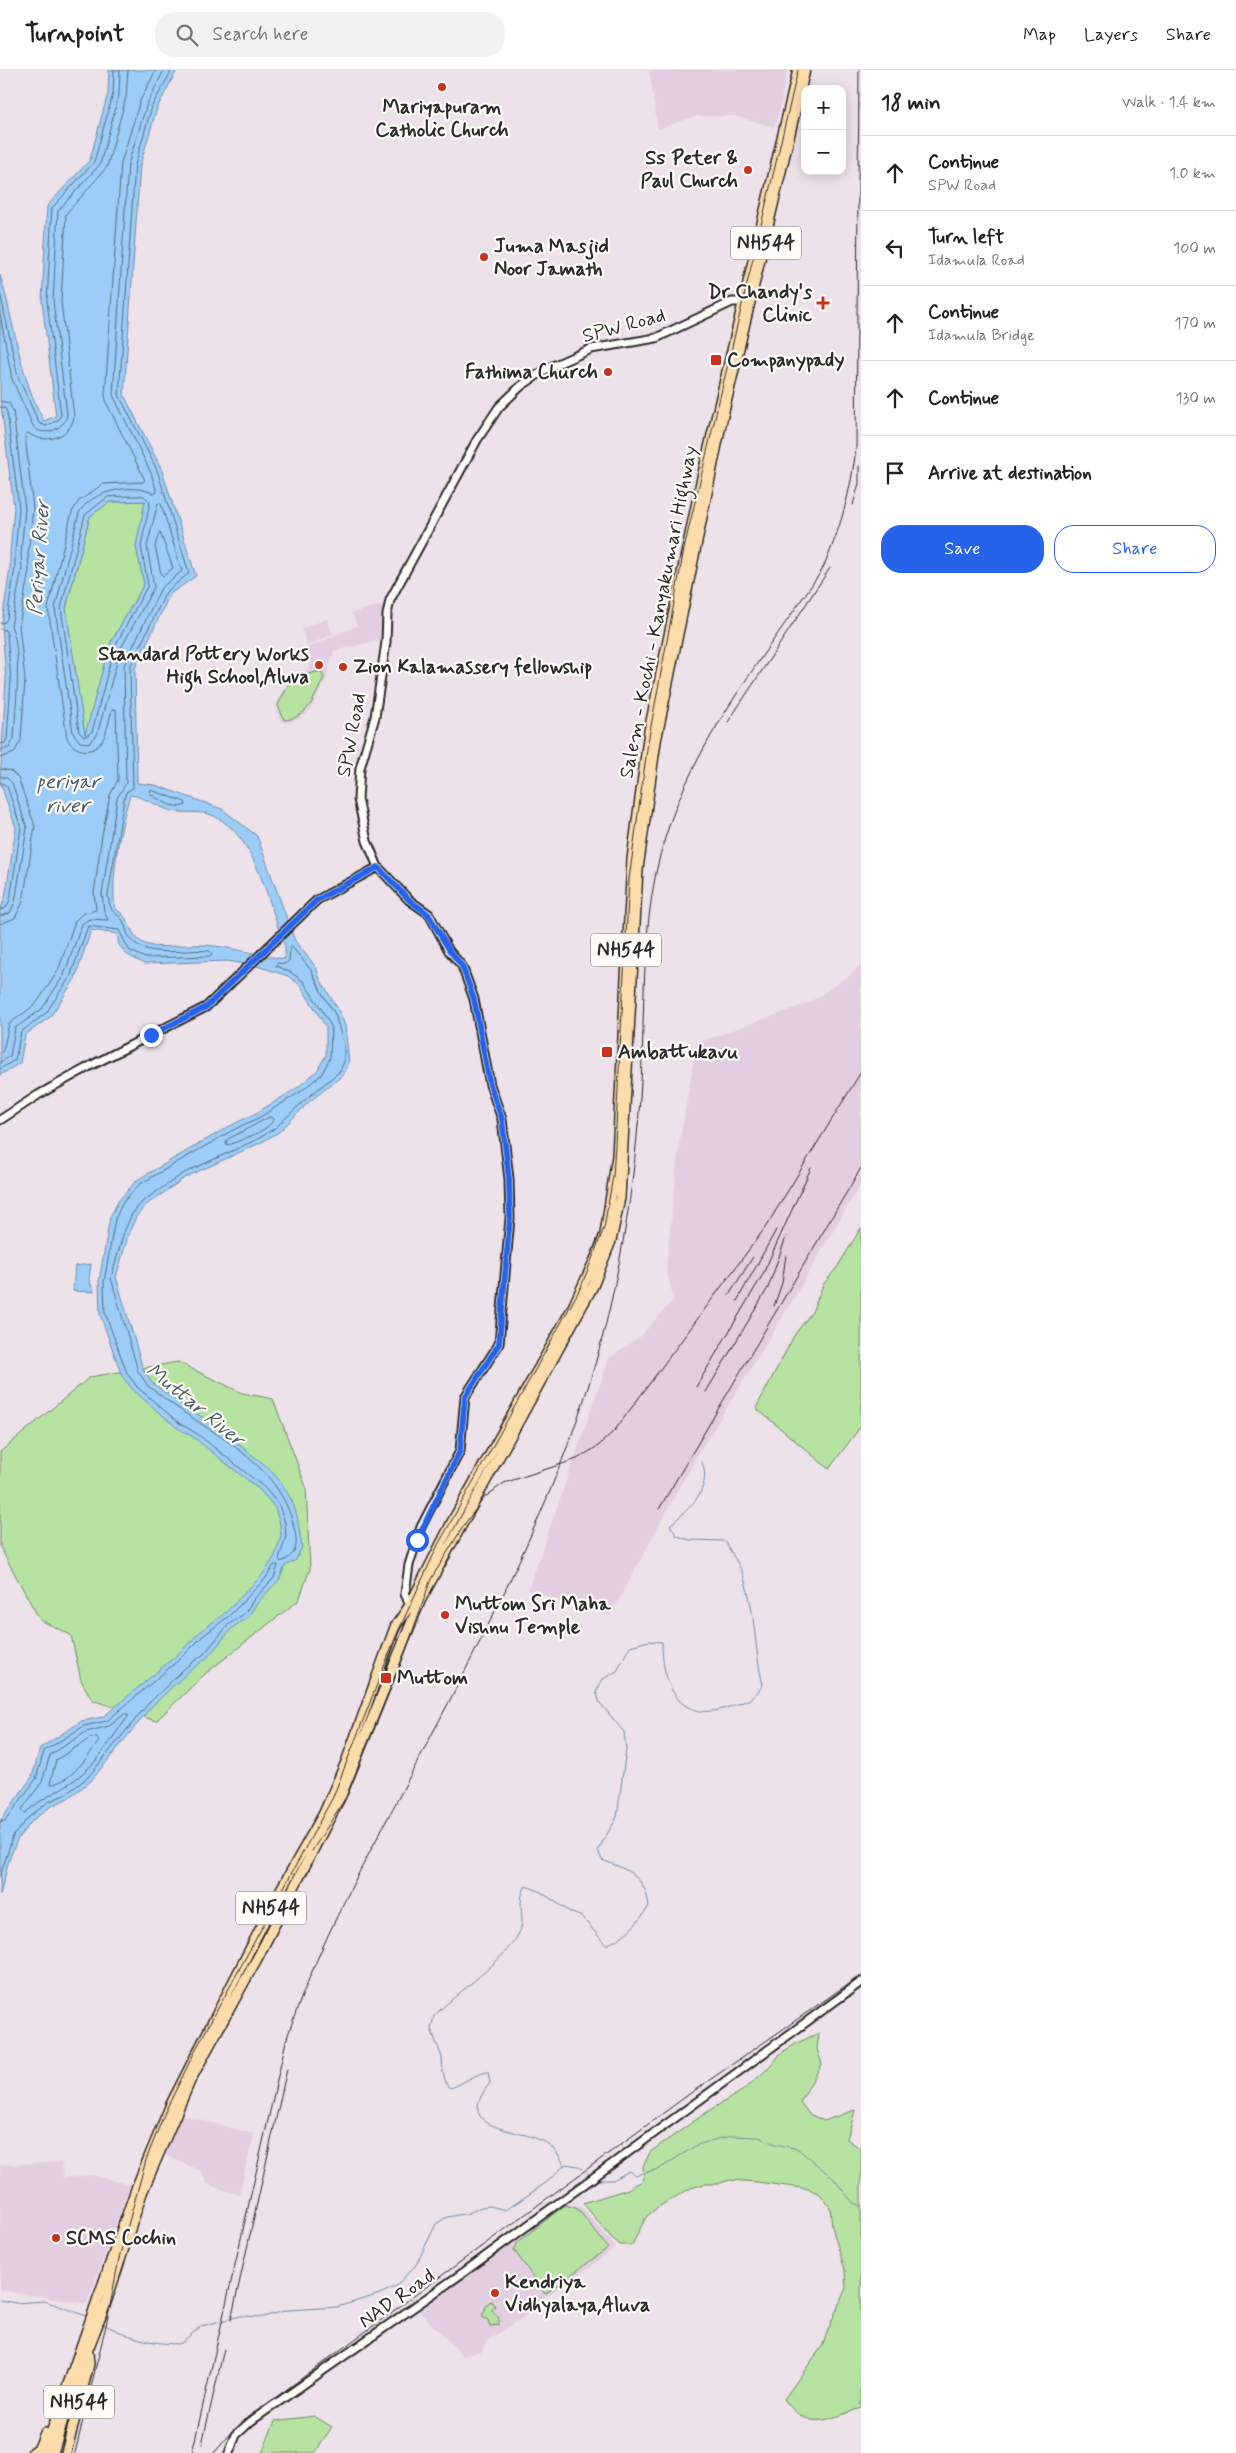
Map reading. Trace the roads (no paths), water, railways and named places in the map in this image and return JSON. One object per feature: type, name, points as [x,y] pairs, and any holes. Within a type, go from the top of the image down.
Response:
[{"type":"highway","name":"Salem - Kochi - Kanyakumari Highway","points":[[44,2453],[74,2363],[106,2303],[142,2193],[191,2079],[280,1915],[340,1798],[421,1600],[592,1286],[611,1241],[623,1165],[630,1016],[642,833],[656,741],[710,463],[798,70]]},
{"type":"highway","name":"Salem - Kochi - Kanyakumari Highway","points":[[53,2453],[71,2393],[88,2350],[96,2300],[136,2186],[171,2104],[270,1909],[324,1813],[346,1762],[395,1627],[410,1605],[453,1520],[572,1309],[598,1255],[604,1234],[617,1156],[624,981],[634,840],[653,706],[806,70]]},
{"type":"highway","points":[[270,1909],[280,1915]]},
{"type":"highway","name":"NH544","points":[[66,2453],[89,2364],[88,2350]]},
{"type":"highway","points":[[32,2453],[43,2439],[66,2370],[74,2363]]},
{"type":"street","name":"SPW Road","points":[[410,1605],[405,1598],[406,1578],[421,1527],[460,1451],[465,1397],[499,1344],[510,1218],[509,1179],[502,1119],[490,1085],[474,999],[462,966],[450,951],[428,914],[409,900],[378,867],[366,837],[358,799],[360,768],[375,717],[390,600],[477,440],[499,407],[521,386],[548,368],[591,349],[656,338],[732,302],[745,302]]},
{"type":"street","points":[[0,1120],[38,1095],[92,1065],[206,1007],[317,900],[378,867]]},
{"type":"street","name":"NAD Road","points":[[229,2453],[236,2435],[251,2421],[464,2272],[861,1982]]},
{"type":"water","name":"periyar river","points":[[109,70],[177,70],[157,108],[140,165],[124,395],[161,468],[196,576],[170,594],[135,668],[137,783],[155,785],[222,809],[257,836],[295,941],[316,967],[320,979],[339,1011],[345,1026],[349,1063],[343,1075],[309,1102],[279,1132],[260,1143],[186,1177],[146,1205],[136,1217],[129,1233],[116,1277],[143,1369],[152,1383],[207,1420],[269,1468],[282,1484],[292,1501],[297,1516],[302,1547],[296,1560],[285,1566],[279,1580],[258,1602],[248,1617],[232,1628],[207,1658],[188,1672],[151,1707],[91,1781],[33,1820],[18,1838],[9,1860],[0,1895],[0,1821],[32,1777],[40,1748],[82,1721],[103,1717],[177,1655],[200,1632],[225,1613],[263,1574],[275,1556],[281,1536],[280,1524],[275,1508],[260,1490],[193,1437],[176,1427],[133,1390],[122,1376],[100,1314],[99,1282],[110,1217],[119,1200],[137,1180],[297,1088],[317,1071],[326,1055],[326,1027],[300,985],[288,976],[257,966],[227,961],[144,964],[126,954],[119,945],[117,934],[91,930],[75,979],[50,1017],[25,1035],[20,1063],[0,1075],[0,910],[5,898],[16,828],[0,782],[6,680],[2,623],[10,568],[14,508],[0,397],[0,275],[23,368],[44,421],[56,416],[42,301],[47,206],[90,160],[108,93]],"holes":[[[145,501],[136,546],[144,584],[109,646],[85,735],[66,608],[90,516],[110,502]],[[130,795],[172,811],[209,814],[229,826],[241,839],[260,874],[285,947],[285,959],[225,947],[201,945],[166,947],[149,945],[138,940],[125,917],[115,908],[114,896],[117,851]]]},
{"type":"water","points":[[91,1264],[89,1279],[94,1292],[73,1291],[75,1266]]},
{"type":"waterway","points":[[564,2166],[558,2154],[548,2144],[508,2131],[484,2120],[478,2112],[480,2100],[490,2083],[488,2072],[451,2088],[447,2086],[443,2073],[442,2057],[431,2029],[434,2016],[491,1966],[512,1944],[521,1927],[521,1898],[526,1886],[541,1892],[570,1912],[582,1917],[606,1945],[630,1929],[649,1906],[644,1888],[639,1881],[628,1871],[602,1860],[598,1850],[617,1817],[626,1749],[624,1732],[600,1703],[596,1692],[603,1679],[617,1671],[630,1646],[649,1641],[662,1642],[665,1673],[670,1686],[686,1706],[697,1710],[712,1711],[745,1701],[752,1698],[763,1685],[748,1591],[740,1568],[725,1541],[690,1540],[677,1536],[670,1525],[685,1512],[702,1490],[705,1472],[702,1462]]},
{"type":"waterway","points":[[596,2180],[613,2180],[629,2171],[635,2175],[659,2169],[697,2145],[717,2139],[733,2136],[759,2137],[775,2144],[798,2149],[833,2178],[853,2203],[861,2206]]},
{"type":"waterway","points":[[101,2323],[139,2339],[159,2343],[180,2344],[201,2326],[241,2316],[263,2317],[288,2310],[337,2307],[377,2295],[395,2287],[416,2265],[436,2224],[447,2217],[469,2213],[481,2207],[490,2206],[506,2210],[547,2182],[566,2164],[578,2166],[582,2169]]},
{"type":"waterway","points":[[587,2173],[591,2176]]},
{"type":"waterway","points":[[0,2300],[15,2303],[45,2301],[86,2316]]},
{"type":"railway","points":[[75,2453],[107,2321],[120,2254],[146,2160],[165,2112],[197,2047],[333,1797],[396,1636],[438,1545],[581,1287],[604,1228],[613,1176],[629,879],[648,742],[685,544],[798,70]]},
{"type":"railway","points":[[192,2453],[286,2041],[297,2009],[337,1916],[472,1657],[518,1564],[559,1469],[590,1382],[611,1302],[632,1180],[640,1099],[647,934],[651,902],[665,838],[678,802],[694,767],[713,733],[755,666],[822,570],[844,511],[856,448],[859,70]]},
{"type":"railway","points":[[853,505],[859,483],[859,466]]},
{"type":"railway","points":[[728,722],[830,568]]},
{"type":"railway","points":[[312,1851],[348,1794],[404,1656],[431,1579],[466,1522],[485,1497],[504,1483],[577,1459],[598,1446],[615,1430],[765,1228],[861,1072]]},
{"type":"railway","points":[[696,1387],[762,1276],[811,1168]]},
{"type":"railway","points":[[659,1509],[861,1168]]},
{"type":"railway","points":[[737,1301],[776,1230]]},
{"type":"railway","points":[[706,1392],[768,1288],[786,1237]]},
{"type":"railway","points":[[774,1306],[782,1283],[786,1255]]},
{"type":"railway","points":[[729,1295],[753,1257]]},
{"type":"railway","points":[[214,2453],[234,2430],[264,2406],[688,2095],[861,1975]]},
{"type":"railway","points":[[231,2320],[287,2069]]},
{"type":"railway","points":[[202,2444],[224,2349]]},
{"type":"place","name":"Mariyapuram Catholic Church","points":[[442,87]]},
{"type":"place","name":"Ss Peter & Paul Church","points":[[748,170]]},
{"type":"place","name":"Juma Masjid Noor Jamath","points":[[484,257]]},
{"type":"place","name":"Dr Chandy's Clinic","points":[[823,303]]},
{"type":"place","name":"Companypady","points":[[716,360]]},
{"type":"place","name":"Fathima Church","points":[[608,372]]},
{"type":"place","name":"Standard Pottery Works High School,Aluva","points":[[319,665]]},
{"type":"place","name":"Zion Kalamassery fellowship","points":[[343,667]]},
{"type":"place","name":"Ambattukavu","points":[[607,1052]]},
{"type":"place","name":"Muttom Sri Maha Vishnu Temple","points":[[445,1615]]},
{"type":"place","name":"Muttom","points":[[386,1678]]},
{"type":"place","name":"SCMS Cochin","points":[[56,2238]]},
{"type":"place","name":"Kendriya Vidhyalaya,Aluva","points":[[495,2293]]},
{"type":"water label","name":"Periyar River","points":[[39,558]]},
{"type":"water label","name":"Muttar River","points":[[195,1405]]}]
